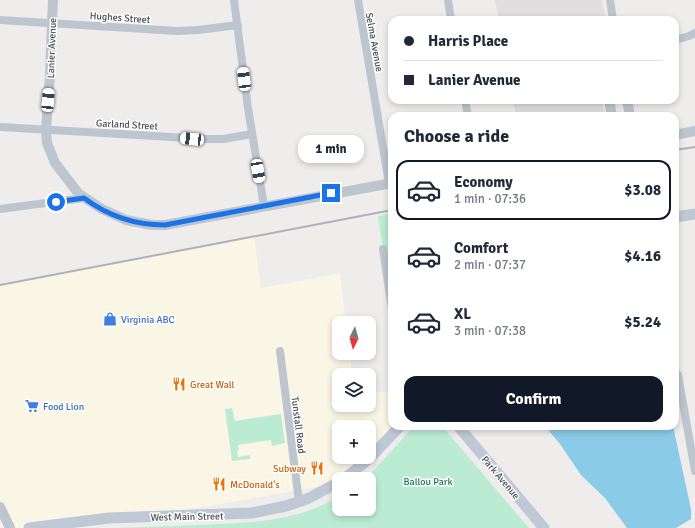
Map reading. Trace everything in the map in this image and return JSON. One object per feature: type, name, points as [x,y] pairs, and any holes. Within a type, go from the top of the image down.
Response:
[{"type":"main road","points":[[679,216],[695,214]]},
{"type":"main road","points":[[353,472],[370,458],[396,430]]},
{"type":"main road","name":"Park Avenue","points":[[461,430],[544,528]]},
{"type":"main road","name":"West Main Street","points":[[29,528],[109,518],[252,513],[299,502],[323,492],[332,486]]},
{"type":"street","name":"Lanier Avenue","points":[[53,0],[46,130],[47,143],[56,163],[79,194],[115,216],[132,222],[152,225],[175,224],[388,184]]},
{"type":"street","points":[[234,0],[252,134],[264,206]]},
{"type":"street","name":"Selma Avenue","points":[[358,0],[388,166]]},
{"type":"street","points":[[448,0],[450,16]]},
{"type":"street","points":[[610,0],[612,16]]},
{"type":"street","name":"Hughes Street","points":[[0,20],[177,31],[238,26]]},
{"type":"street","points":[[679,39],[695,33]]},
{"type":"street","name":"Garland Street","points":[[0,127],[206,139],[223,139],[252,134]]},
{"type":"street","points":[[679,134],[695,131]]},
{"type":"street","points":[[0,209],[84,198]]},
{"type":"street","points":[[383,249],[388,282]]},
{"type":"street","name":"Tunstall Road","points":[[280,351],[299,502]]},
{"type":"street","points":[[679,381],[695,471]]},
{"type":"street","points":[[0,507],[10,528]]},
{"type":"shaded area","points":[[495,0],[602,0],[605,16],[498,16]]},
{"type":"shaded area","points":[[514,104],[602,104],[604,112],[515,112]]},
{"type":"shaded area","points":[[254,236],[261,288],[340,273],[345,316],[332,316],[332,360],[351,360],[351,368],[332,368],[332,412],[376,412],[376,392],[388,393],[388,430],[396,430],[376,448],[376,420],[332,420],[332,464],[359,464],[350,472],[332,472],[332,484],[152,516],[36,528],[0,528],[0,285]]},
{"type":"green space","points":[[388,214],[388,282],[378,216]]},
{"type":"green space","points":[[232,408],[235,421],[281,414],[285,443],[272,446],[271,440],[238,445],[238,457],[250,455],[250,459],[232,461],[225,409]]},
{"type":"green space","name":"Ballou Park","points":[[410,430],[445,430],[529,528],[115,528],[254,522],[290,516],[323,505],[332,500],[332,516],[376,516],[376,472],[372,472]]},
{"type":"water","points":[[548,430],[674,430],[691,509],[691,519],[676,528],[627,528],[605,498],[581,475],[560,444]]},
{"type":"railway","points":[[679,149],[695,147]]},
{"type":"railway","points":[[0,285],[388,211]]},
{"type":"place","name":"Virginia ABC","points":[[110,319]]},
{"type":"place","name":"Great Wall","points":[[179,384]]},
{"type":"place","name":"Food Lion","points":[[32,406]]},
{"type":"place","name":"Subway","points":[[317,468]]},
{"type":"place","name":"McDonald's","points":[[219,484]]},
{"type":"route","points":[[56,202],[84,198],[115,216],[126,220],[152,225],[165,225],[331,193]]}]
